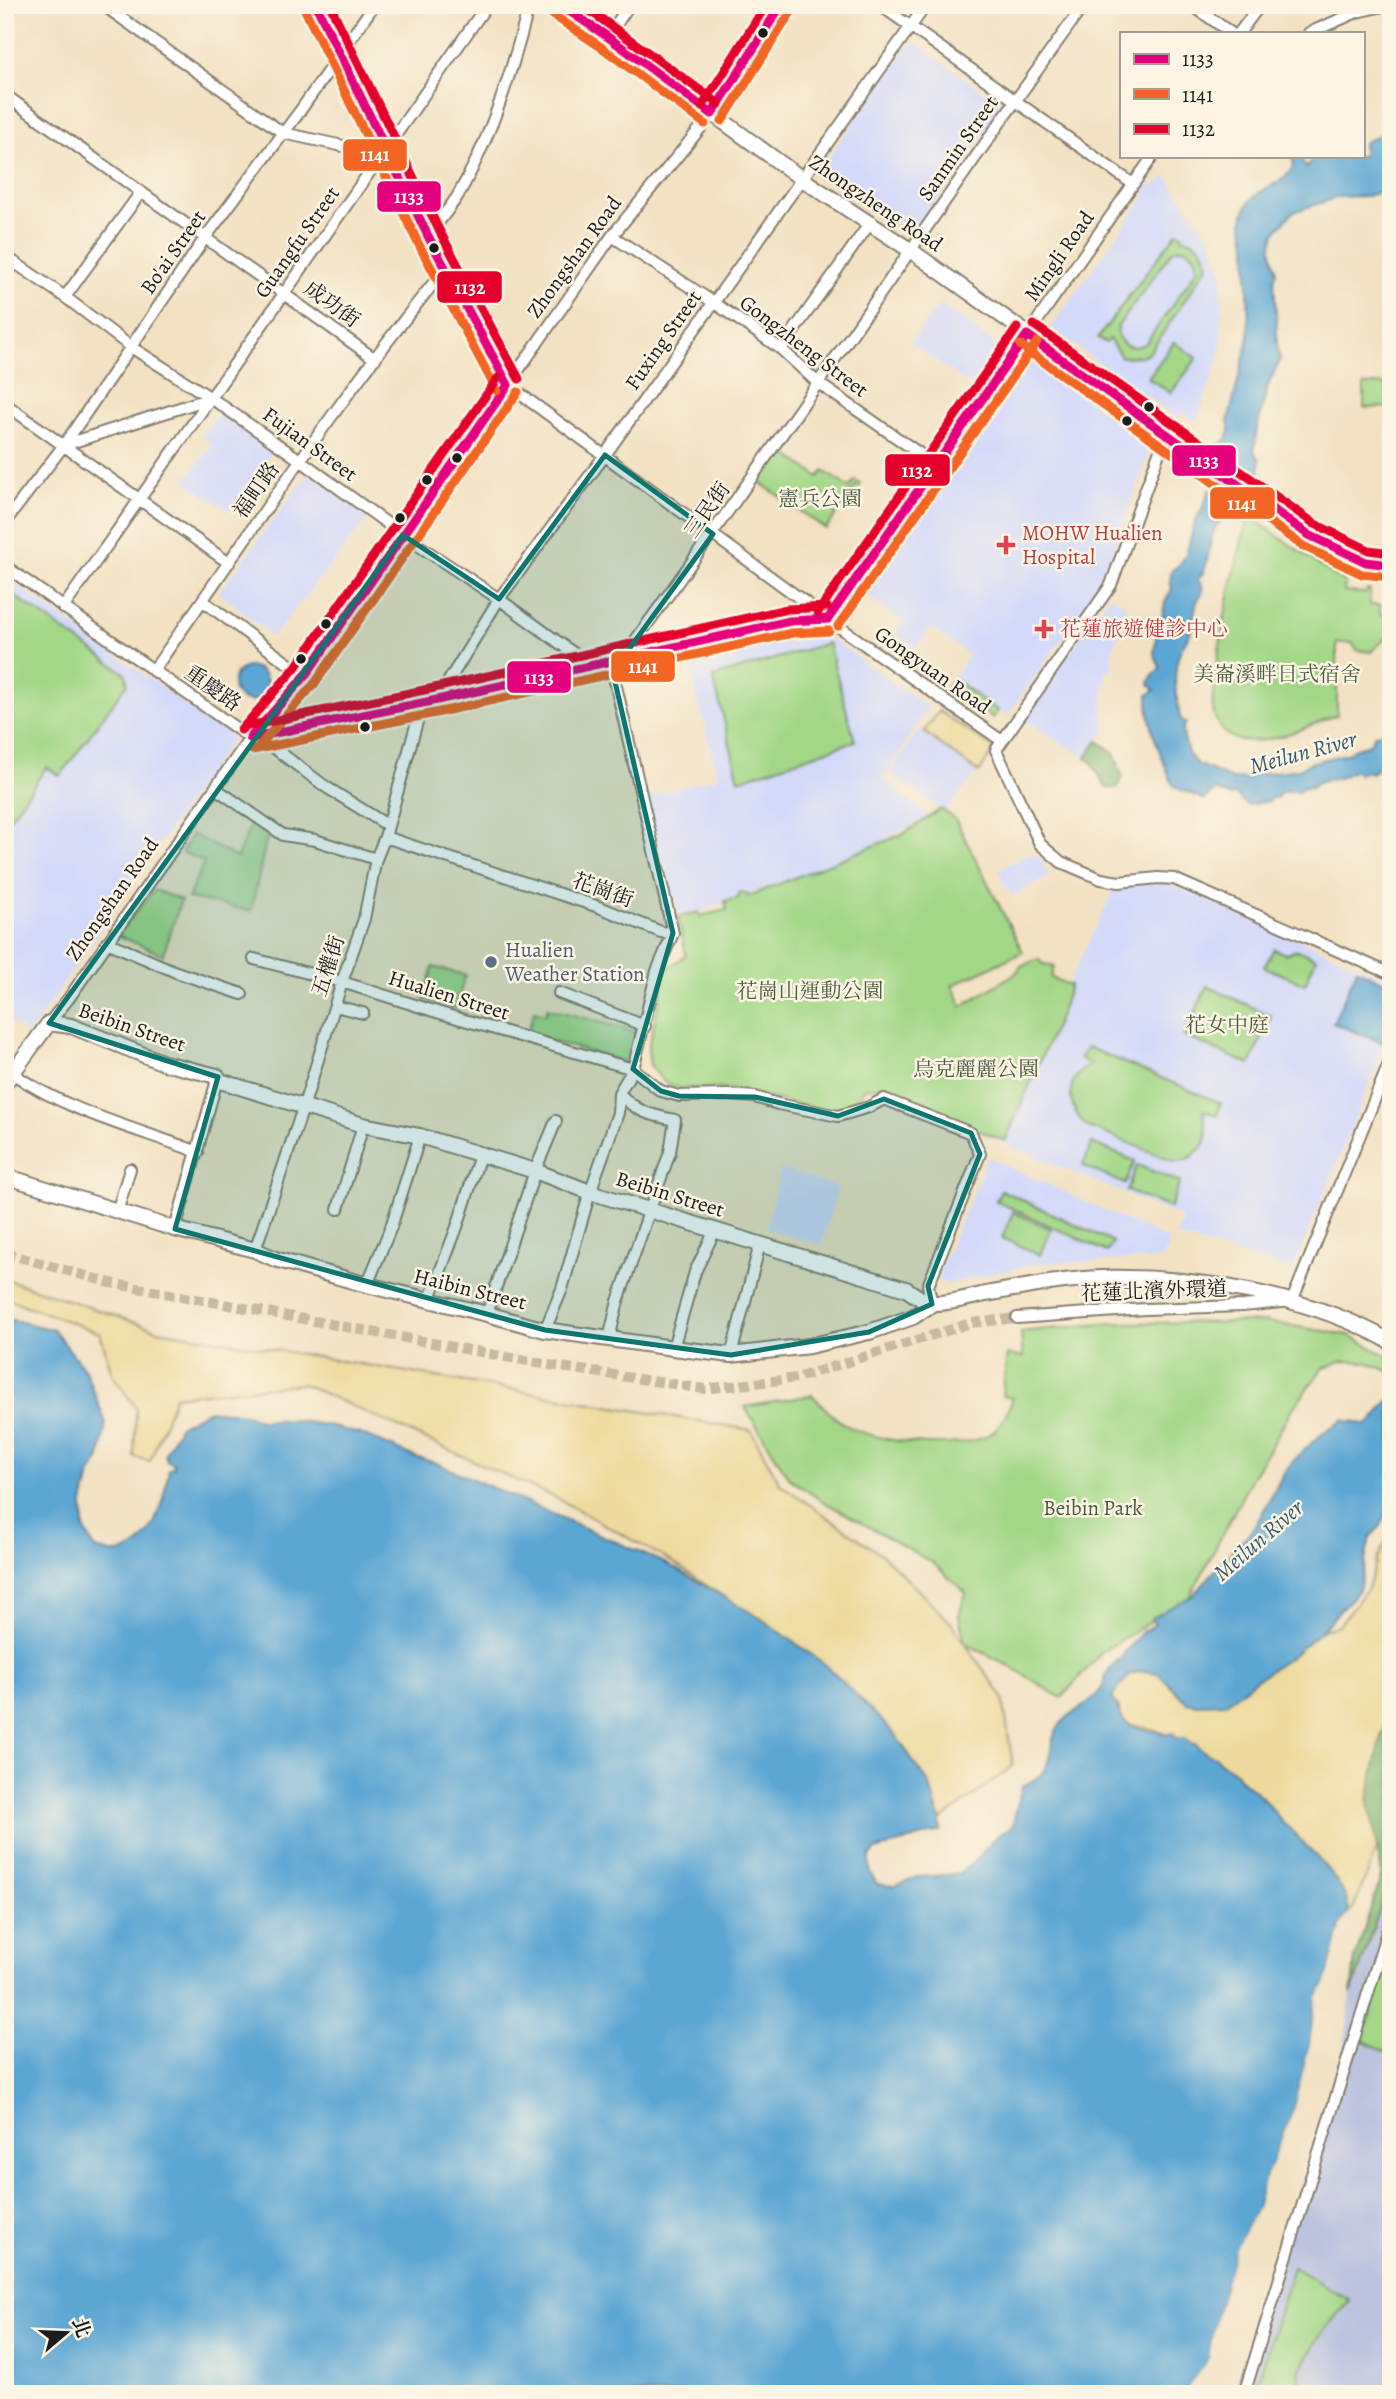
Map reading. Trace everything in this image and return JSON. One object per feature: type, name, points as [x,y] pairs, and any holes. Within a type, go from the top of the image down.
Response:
[{"type":"main road","name":"Zhongzheng Road","points":[[560,5],[802,179],[910,250],[1308,535],[1366,562],[1391,565]]},
{"type":"main road","name":"Zhongshan Road","points":[[9,1078],[49,1023]]},
{"type":"main road","name":"Beibin Street","points":[[49,1023],[71,1026],[164,1063],[217,1076],[217,1080],[303,1108],[363,1125],[420,1136],[535,1171],[590,1192],[906,1289],[932,1304]]},
{"type":"main road","name":"Haibin Street","points":[[5,1176],[175,1230],[255,1250],[275,1259],[429,1301],[545,1330],[673,1348],[731,1355],[809,1346],[869,1332],[912,1317],[932,1304]]},
{"type":"main road","points":[[932,1304],[1043,1284],[1101,1278],[1161,1279],[1240,1290],[1292,1301],[1391,1342]]},
{"type":"street","points":[[103,5],[283,133],[352,148],[386,149]]},
{"type":"street","points":[[316,5],[428,236],[508,385]]},
{"type":"street","name":"Bo'ai Street","points":[[5,522],[64,445],[205,238],[374,5]]},
{"type":"street","name":"Guangfu Street","points":[[63,608],[486,5]]},
{"type":"street","points":[[428,236],[457,197],[486,135],[515,56],[529,5]]},
{"type":"street","points":[[608,37],[629,5]]},
{"type":"street","name":"Zhongshan Road","points":[[49,1023],[250,738],[305,676],[612,236],[712,114],[781,5]]},
{"type":"street","points":[[880,5],[1133,184]]},
{"type":"street","name":"Fuxing Street","points":[[437,700],[499,598],[605,455],[926,5]]},
{"type":"street","name":"Sanmin Street","points":[[818,383],[1084,5]]},
{"type":"street","points":[[1192,5],[1230,32]]},
{"type":"street","points":[[1347,5],[1357,12]]},
{"type":"street","points":[[1311,32],[1357,12],[1387,5]]},
{"type":"street","points":[[1241,31],[1258,8]]},
{"type":"street","name":"成功街","points":[[5,95],[375,359]]},
{"type":"street","name":"Mingli Road","points":[[828,619],[1152,158]]},
{"type":"street","points":[[65,297],[141,192]]},
{"type":"street","points":[[780,349],[870,223]]},
{"type":"street","name":"Gongzheng Street","points":[[612,236],[780,349],[818,383],[936,465]]},
{"type":"street","name":"Fujian Street","points":[[5,256],[131,346],[300,460],[403,535],[499,598],[591,666]]},
{"type":"street","name":"福町路","points":[[153,671],[300,460],[446,268]]},
{"type":"street","name":"三民街","points":[[624,656],[818,383]]},
{"type":"street","name":"Gongyuan Road","points":[[508,385],[828,619],[1002,741],[996,750],[1040,844],[1061,862],[1101,879],[1119,883],[1158,878],[1174,879],[1391,974]]},
{"type":"street","points":[[64,445],[211,398]]},
{"type":"street","points":[[5,404],[229,563]]},
{"type":"street","points":[[1002,741],[1111,585],[1160,450],[1169,436]]},
{"type":"street","name":"重慶路","points":[[5,566],[250,738],[270,745],[326,787],[387,825]]},
{"type":"street","points":[[203,601],[305,676]]},
{"type":"street","points":[[250,738],[437,700],[790,621],[828,619]]},
{"type":"street","points":[[545,1330],[562,1289],[590,1192],[618,1113],[619,1093],[633,1069],[657,971],[673,933],[610,660]]},
{"type":"street","name":"五權街","points":[[255,1250],[364,919],[376,859],[385,837],[420,711],[437,700]]},
{"type":"street","points":[[215,788],[283,835],[315,840],[376,859]]},
{"type":"street","name":"花崗街","points":[[385,837],[599,907],[662,932],[673,933]]},
{"type":"street","points":[[107,942],[177,972],[242,994]]},
{"type":"street","name":"Hualien Street","points":[[254,959],[342,982],[633,1069]]},
{"type":"street","points":[[559,993],[645,1026]]},
{"type":"street","points":[[335,1006],[363,1013]]},
{"type":"street","points":[[1292,1301],[1391,1059]]},
{"type":"street","points":[[633,1069],[661,1091],[679,1096],[755,1097],[838,1116],[869,1107],[884,1099],[971,1133],[980,1154],[928,1286],[932,1304]]},
{"type":"street","points":[[9,1078],[96,1117],[198,1152]]},
{"type":"street","points":[[175,1230],[217,1080]]},
{"type":"street","points":[[609,1339],[618,1301],[673,1142],[675,1120],[648,1115],[630,1106],[619,1093]]},
{"type":"street","points":[[487,1314],[535,1171],[556,1121]]},
{"type":"street","points":[[338,1209],[363,1125]]},
{"type":"street","points":[[367,1285],[391,1227],[420,1136]]},
{"type":"street","points":[[429,1301],[480,1155]]},
{"type":"street","points":[[117,1212],[130,1169]]},
{"type":"street","points":[[673,1348],[695,1272],[715,1230]]},
{"type":"street","points":[[731,1355],[760,1244]]},
{"type":"street","name":"花蓮北濱外環道","points":[[1017,1318],[1292,1301]]},
{"type":"street","points":[[1244,2394],[1391,1919]]},
{"type":"highlighted area","points":[[605,455],[713,534],[624,656],[610,660],[673,933],[633,1069],[661,1091],[679,1096],[755,1097],[838,1116],[884,1099],[971,1133],[980,1154],[928,1286],[932,1304],[869,1332],[731,1355],[545,1330],[175,1229],[218,1077],[49,1023],[403,535],[499,599]]},
{"type":"shaded area","points":[[916,43],[1000,104],[1001,111],[912,234],[824,171],[823,165],[909,45]]},
{"type":"shaded area","points":[[1167,177],[1212,240],[1223,276],[1221,353],[1197,421],[1183,413],[1176,417],[1055,331],[1052,326],[1147,194],[1144,192],[1149,184],[1153,186]]},
{"type":"shaded area","points":[[939,304],[997,345],[971,386],[911,343]]},
{"type":"shaded area","name":"MOHW Hualien Hospital","points":[[1030,361],[1152,446],[1103,580],[1008,715],[998,711],[993,718],[947,687],[969,655],[931,628],[917,647],[905,641],[895,632],[902,621],[862,592],[1019,368]]},
{"type":"shaded area","points":[[220,413],[273,450],[229,511],[185,481],[213,445],[201,436]]},
{"type":"shaded area","points":[[309,473],[370,516],[273,637],[219,592]]},
{"type":"shaded area","points":[[5,577],[233,737],[29,1034],[5,1018]]},
{"type":"shaded area","points":[[1110,595],[1127,606],[1110,658],[1113,661],[1111,670],[1107,670],[1102,707],[1106,730],[1086,758],[1024,719]]},
{"type":"shaded area","points":[[814,627],[928,707],[883,779],[929,817],[857,853],[681,919],[644,798],[718,777],[688,660]]},
{"type":"shaded area","points":[[920,729],[978,773],[945,812],[889,773]]},
{"type":"shaded area","points":[[1031,853],[1041,859],[1049,877],[1011,896],[998,870]]},
{"type":"shaded area","points":[[1158,879],[1391,981],[1391,1031],[1293,1270],[1176,1236],[1183,1218],[997,1140],[1022,1078],[1117,884]]},
{"type":"shaded area","points":[[988,1157],[1169,1240],[1163,1259],[1040,1263],[946,1284],[940,1280],[940,1270]]},
{"type":"shaded area","points":[[781,1169],[838,1187],[821,1245],[766,1228]]},
{"type":"shaded area","points":[[1391,1851],[1391,2394],[1233,2394],[1344,2052],[1355,1958]]},
{"type":"green space","points":[[1177,232],[1182,234],[1182,238],[1200,246],[1208,265],[1150,352],[1142,356],[1121,357],[1109,339],[1106,343],[1098,338]],"holes":[[[1179,248],[1193,254],[1197,270],[1146,343],[1135,347],[1125,345],[1119,338],[1118,326],[1173,250]]]},
{"type":"green space","points":[[1174,342],[1197,358],[1171,393],[1148,378]]},
{"type":"green space","points":[[1391,384],[1391,407],[1364,408],[1364,385]]},
{"type":"green space","name":"憲兵公園","points":[[781,450],[819,477],[824,471],[849,488],[855,480],[861,484],[859,488],[856,486],[826,529],[759,482]]},
{"type":"green space","name":"美崙溪畔日式宿舍","points":[[1249,516],[1345,583],[1344,592],[1366,593],[1370,590],[1370,605],[1380,605],[1380,615],[1389,615],[1391,590],[1391,633],[1371,652],[1357,650],[1352,643],[1337,643],[1337,715],[1277,737],[1252,741],[1235,739],[1225,733],[1213,710],[1214,684],[1227,604]]},
{"type":"green space","points":[[5,589],[126,674],[127,684],[60,776],[47,767],[5,825]]},
{"type":"green space","points":[[828,643],[855,741],[739,780],[713,677]]},
{"type":"green space","points":[[953,679],[998,711],[993,718],[947,687]]},
{"type":"green space","points":[[1098,741],[1114,753],[1123,777],[1117,788],[1106,788],[1091,761],[1086,758]]},
{"type":"green space","name":"花崗山運動公園","points":[[941,809],[955,819],[1023,952],[952,985],[962,1006],[1016,973],[1021,966],[1039,959],[1041,963],[1054,967],[1051,978],[1070,985],[1061,1013],[1005,1141],[904,1101],[889,1086],[865,1088],[853,1105],[826,1110],[726,1089],[678,1088],[663,1081],[650,1065],[648,1050],[666,970],[686,955],[678,917],[699,912],[700,916],[727,910],[725,901],[739,898],[738,893],[749,896],[903,834]]},
{"type":"green space","points":[[252,821],[268,832],[251,911],[188,898],[204,862],[182,852],[192,834],[237,858]]},
{"type":"green space","points":[[154,890],[181,900],[163,955],[117,935]]},
{"type":"green space","points":[[1274,949],[1285,954],[1297,950],[1316,958],[1305,984],[1264,967]]},
{"type":"green space","points":[[433,967],[465,975],[456,1008],[424,999]]},
{"type":"green space","name":"花女中庭","points":[[1207,986],[1271,1016],[1250,1065],[1184,1036]]},
{"type":"green space","points":[[547,1008],[637,1032],[629,1063],[527,1034],[534,1011],[546,1014]]},
{"type":"green space","points":[[1087,1047],[1221,1103],[1217,1115],[1203,1110],[1207,1136],[1205,1144],[1190,1158],[1174,1161],[1088,1127],[1076,1111],[1071,1094],[1075,1078],[1090,1065],[1080,1058]]},
{"type":"green space","points":[[1092,1143],[1135,1161],[1125,1184],[1083,1166]]},
{"type":"green space","points":[[1137,1165],[1180,1182],[1170,1208],[1127,1191]]},
{"type":"green space","points":[[1001,1190],[1113,1242],[1107,1252],[996,1201]]},
{"type":"green space","points":[[1013,1212],[1051,1229],[1040,1255],[1002,1238]]},
{"type":"green space","name":"Beibin Park","points":[[1266,1322],[1349,1335],[1391,1358],[1391,1372],[1367,1362],[1341,1361],[1322,1369],[1293,1408],[1249,1483],[1190,1597],[1102,1652],[1061,1698],[1010,1666],[965,1643],[959,1616],[966,1593],[933,1563],[819,1499],[789,1478],[745,1407],[812,1395],[831,1414],[858,1431],[895,1441],[958,1443],[990,1434],[1004,1418],[1013,1398],[1002,1396],[1007,1355],[1023,1357],[1021,1332],[1111,1323]]},
{"type":"green space","points":[[1391,1719],[1391,1876],[1351,1994],[1355,1958],[1382,1874],[1368,1798],[1382,1733]]},
{"type":"green space","points":[[1391,1948],[1391,2054],[1362,2040]]},
{"type":"green space","points":[[1293,2267],[1349,2300],[1321,2334],[1299,2371],[1301,2392],[1309,2394],[1254,2394]]},
{"type":"sand","points":[[939,711],[994,749],[979,773],[924,732]]},
{"type":"sand","points":[[5,1279],[158,1330],[751,1430],[780,1484],[885,1557],[951,1623],[1003,1698],[1013,1766],[940,1821],[929,1783],[826,1665],[672,1562],[560,1500],[303,1384],[175,1396],[150,1461],[134,1457],[136,1408],[112,1374],[100,1333],[5,1298]]},
{"type":"sand","points":[[1391,1533],[1391,1719],[1382,1733],[1368,1798],[1377,1849],[1349,1914],[1342,1890],[1326,1867],[1236,1772],[1190,1743],[1156,1730],[1128,1724],[1121,1717],[1112,1697],[1129,1674],[1145,1671],[1158,1673],[1186,1702],[1258,1678],[1288,1659],[1321,1631],[1339,1625],[1368,1588],[1378,1557]]},
{"type":"water","points":[[1391,133],[1391,189],[1367,196],[1339,197],[1293,212],[1276,231],[1271,247],[1277,272],[1274,280],[1280,360],[1268,385],[1257,428],[1254,451],[1260,460],[1259,472],[1249,491],[1222,519],[1213,533],[1204,570],[1197,580],[1202,585],[1203,592],[1197,602],[1192,628],[1179,655],[1175,680],[1180,718],[1186,723],[1182,730],[1188,753],[1197,764],[1234,780],[1248,780],[1251,775],[1299,769],[1310,763],[1349,753],[1353,749],[1370,744],[1375,734],[1386,732],[1391,734],[1391,763],[1384,764],[1371,773],[1367,771],[1359,774],[1355,770],[1338,778],[1321,781],[1311,788],[1307,786],[1297,792],[1281,792],[1277,798],[1272,797],[1270,801],[1247,805],[1236,795],[1229,796],[1216,790],[1203,800],[1173,785],[1152,730],[1148,695],[1155,690],[1149,684],[1160,668],[1154,653],[1158,623],[1172,589],[1172,570],[1183,560],[1208,495],[1214,446],[1226,441],[1230,431],[1228,421],[1249,337],[1247,245],[1243,224],[1245,209],[1252,199],[1290,172],[1294,161],[1292,158],[1301,158],[1306,168],[1314,158],[1364,158],[1364,142],[1381,134]]},
{"type":"water","points":[[250,667],[262,672],[267,684],[262,696],[250,701],[238,696],[233,684],[238,672]]},
{"type":"water","points":[[1357,969],[1391,985],[1391,1023],[1383,1043],[1333,1023]]},
{"type":"water","name":"Meilun River","points":[[5,1318],[54,1330],[85,1370],[106,1423],[100,1458],[90,1475],[83,1503],[84,1528],[95,1549],[111,1553],[125,1551],[137,1545],[146,1535],[160,1510],[169,1469],[174,1467],[173,1463],[167,1461],[165,1454],[180,1425],[209,1410],[246,1414],[260,1420],[294,1420],[364,1435],[436,1463],[669,1565],[762,1619],[826,1665],[893,1732],[929,1783],[941,1831],[876,1850],[870,1857],[870,1872],[877,1884],[894,1886],[917,1877],[958,1874],[977,1859],[997,1836],[1012,1827],[1022,1786],[1034,1780],[1047,1766],[1052,1742],[1060,1725],[1100,1691],[1106,1674],[1144,1630],[1155,1625],[1151,1618],[1194,1595],[1253,1529],[1284,1473],[1308,1446],[1344,1419],[1349,1423],[1353,1421],[1367,1425],[1391,1399],[1391,1501],[1381,1526],[1370,1537],[1359,1590],[1321,1631],[1288,1659],[1226,1703],[1186,1702],[1158,1673],[1145,1671],[1129,1674],[1112,1697],[1122,1718],[1130,1725],[1186,1738],[1236,1772],[1326,1867],[1342,1890],[1349,1914],[1342,1923],[1326,1982],[1316,1999],[1310,2043],[1293,2111],[1265,2180],[1257,2208],[1236,2249],[1214,2325],[1209,2358],[1186,2394],[5,2394]]},
{"type":"pier","points":[[1211,444],[1261,480],[1238,508],[1206,486]]},
{"type":"pier","points":[[1352,1910],[1352,1916],[1345,1924],[1330,1983],[1319,2000],[1313,2044],[1297,2112],[1260,2209],[1240,2250],[1217,2326],[1212,2359],[1190,2394],[1186,2394],[1209,2358],[1214,2325],[1236,2248],[1257,2208],[1265,2180],[1293,2111],[1310,2043],[1316,1999],[1326,1982],[1342,1923]]},
{"type":"tunnel","points":[[5,1253],[111,1283],[555,1366],[705,1389],[797,1378],[971,1323],[1017,1318]]},
{"type":"transit line","name":"1133","points":[[316,5],[428,236],[508,385]]},
{"type":"transit line","name":"1132","points":[[330,5],[439,230],[519,379]]},
{"type":"transit line","name":"1133","points":[[560,5],[712,114]]},
{"type":"transit line","name":"1132","points":[[582,5],[719,104]]},
{"type":"transit line","name":"1132","points":[[702,107],[766,5]]},
{"type":"transit line","name":"1133","points":[[712,114],[781,5]]},
{"type":"transit line","name":"1141","points":[[305,10],[417,241],[497,391]]},
{"type":"transit line","name":"1141","points":[[722,121],[791,12]]},
{"type":"transit line","name":"1141","points":[[553,15],[705,124]]},
{"type":"transit line","name":"1132","points":[[1034,325],[1315,524],[1369,550],[1391,553]]},
{"type":"transit line","name":"1132","points":[[818,612],[1017,328]]},
{"type":"transit line","name":"1133","points":[[1027,335],[1309,535],[1366,562],[1391,565]]},
{"type":"transit line","name":"1133","points":[[828,619],[1027,335]]},
{"type":"transit line","name":"1141","points":[[838,626],[1037,342]]},
{"type":"transit line","name":"1141","points":[[1020,345],[1303,546],[1362,574],[1390,577]]},
{"type":"transit line","name":"1132","points":[[241,730],[295,668],[498,378]]},
{"type":"transit line","name":"1133","points":[[250,738],[305,676],[508,385]]},
{"type":"transit line","name":"1141","points":[[259,746],[315,683],[518,392]]},
{"type":"transit line","name":"1132","points":[[248,726],[434,688],[787,609],[827,607]]},
{"type":"transit line","name":"1133","points":[[250,738],[437,700],[790,621],[828,619]]},
{"type":"transit line","name":"1141","points":[[252,750],[440,712],[792,633],[829,631]]},
{"type":"place","name":"MOHW Hualien Hospital","points":[[1006,545]]},
{"type":"place","name":"花蓮旅遊健診中心","points":[[1044,629]]},
{"type":"place","name":"Hualien Weather Station","points":[[491,962]]},
{"type":"park label","name":"烏克麗麗公園","points":[[976,1069]]}]
